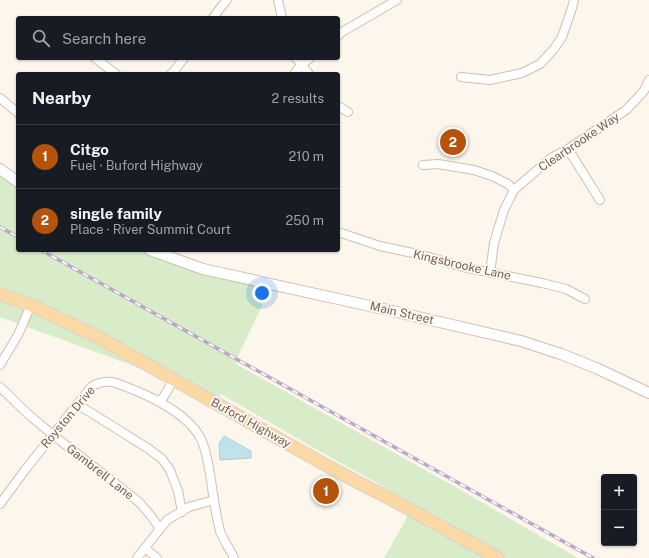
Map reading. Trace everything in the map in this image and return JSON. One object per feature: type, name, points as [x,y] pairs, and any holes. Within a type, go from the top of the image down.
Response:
[{"type":"main road","name":"Buford Highway","points":[[0,294],[31,305],[96,336],[324,464],[498,558]]},
{"type":"street","points":[[214,16],[227,0]]},
{"type":"street","points":[[278,0],[282,16]]},
{"type":"street","points":[[340,34],[397,0]]},
{"type":"street","points":[[461,77],[490,80],[522,73],[540,64],[554,49],[562,37],[574,0]]},
{"type":"street","points":[[98,60],[113,72]]},
{"type":"street","points":[[173,72],[182,60]]},
{"type":"street","points":[[297,60],[307,72]]},
{"type":"street","points":[[296,72],[307,60]]},
{"type":"street","name":"Clearbrooke Way","points":[[490,273],[496,237],[504,210],[514,190],[551,158],[568,149],[626,110],[644,92],[649,80]]},
{"type":"street","points":[[0,98],[16,111]]},
{"type":"street","points":[[340,107],[348,112]]},
{"type":"street","points":[[568,149],[600,200]]},
{"type":"street","points":[[423,165],[438,164],[474,170],[492,176],[508,184],[514,190]]},
{"type":"street","points":[[0,169],[16,181]]},
{"type":"street","name":"Kingsbrooke Lane","points":[[340,233],[380,246],[422,255],[463,267],[542,283],[566,290],[585,299]]},
{"type":"street","name":"Main Street","points":[[156,252],[204,269],[521,341],[561,354],[596,368],[649,393]]},
{"type":"street","points":[[0,365],[18,334],[31,305]]},
{"type":"street","points":[[158,401],[163,398],[174,379]]},
{"type":"street","name":"Royston Drive","points":[[0,504],[91,387],[105,381],[114,382],[158,401],[184,418],[201,440],[206,452],[221,533],[234,558]]},
{"type":"street","name":"Gambrell Lane","points":[[0,387],[28,414],[53,435],[139,502],[160,529]]},
{"type":"street","points":[[77,404],[149,448],[162,459],[170,470],[178,491],[182,512]]},
{"type":"street","points":[[137,558],[167,520],[189,507],[214,500]]},
{"type":"street","points":[[144,548],[157,558]]},
{"type":"green space","points":[[0,172],[16,183],[16,252],[155,252],[195,268],[269,291],[238,356],[236,364],[466,493],[578,558],[384,558],[404,523],[413,503],[221,394],[219,397],[0,317]]},
{"type":"water","points":[[224,436],[251,451],[251,458],[220,460],[219,444]]},
{"type":"railway","points":[[0,227],[16,236]]},
{"type":"railway","points":[[45,252],[593,558]]},
{"type":"place","name":"single family","points":[[453,142]]},
{"type":"place","name":"Citgo","points":[[326,491]]}]
